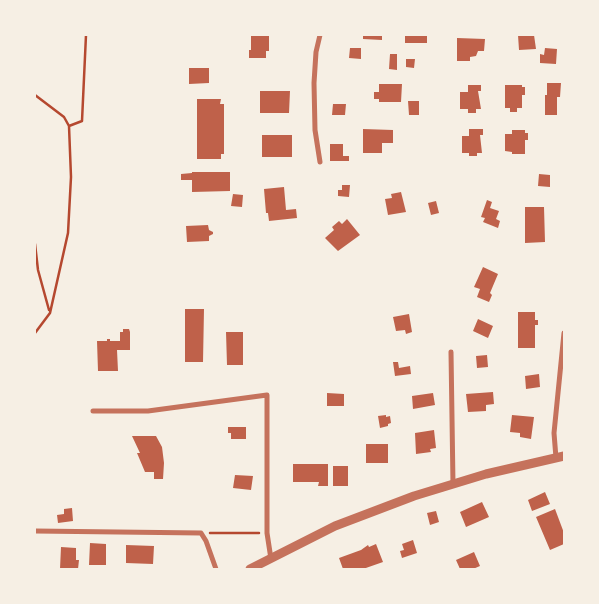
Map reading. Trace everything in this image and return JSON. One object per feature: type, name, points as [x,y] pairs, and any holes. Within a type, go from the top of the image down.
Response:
[{"type":"street","points":[[320,35],[316,52],[314,83],[315,130],[320,162]]},
{"type":"street","points":[[250,569],[335,526],[414,496],[486,474],[560,457],[554,433],[564,333]]},
{"type":"street","points":[[451,352],[453,484]]},
{"type":"street","points":[[92,411],[148,411],[268,395],[267,533],[271,559]]},
{"type":"street","points":[[35,531],[201,532],[216,569]]},
{"type":"path","points":[[69,126],[82,121],[86,35]]},
{"type":"path","points":[[35,95],[64,117],[69,126],[71,177],[68,233],[50,313],[35,333]]},
{"type":"path","points":[[35,244],[38,270],[50,313]]},
{"type":"path","points":[[201,532],[267,533]]},
{"type":"building","points":[[251,35],[269,35],[269,51],[266,51],[266,58],[249,58]]},
{"type":"building","points":[[363,35],[382,35],[382,40],[363,39]]},
{"type":"building","points":[[405,35],[427,35],[427,43],[405,43]]},
{"type":"building","points":[[518,35],[534,35],[536,49],[519,50]]},
{"type":"building","points":[[457,38],[485,39],[484,51],[478,51],[476,56],[470,57],[470,61],[457,61]]},
{"type":"building","points":[[350,48],[361,48],[361,59],[349,58]]},
{"type":"building","points":[[545,48],[557,49],[556,64],[540,63],[540,54],[544,55]]},
{"type":"building","points":[[390,54],[397,54],[397,70],[389,69]]},
{"type":"building","points":[[406,59],[415,59],[414,68],[406,67]]},
{"type":"building","points":[[189,68],[209,68],[209,83],[189,84]]},
{"type":"building","points":[[547,83],[561,83],[560,97],[557,97],[557,115],[545,115]]},
{"type":"building","points":[[379,84],[402,84],[401,102],[379,102],[379,99],[374,99],[374,92],[379,92]]},
{"type":"building","points":[[468,85],[481,85],[481,91],[478,91],[481,109],[476,109],[476,113],[468,113],[468,109],[460,109],[460,92],[468,92]]},
{"type":"building","points":[[505,85],[522,85],[522,87],[525,87],[525,95],[522,95],[522,108],[517,108],[517,112],[510,112],[510,108],[505,108]]},
{"type":"building","points":[[260,91],[290,91],[289,113],[260,113]]},
{"type":"building","points":[[197,99],[221,99],[220,104],[224,104],[224,154],[221,154],[221,159],[197,159]]},
{"type":"building","points":[[408,101],[419,101],[419,115],[409,115]]},
{"type":"building","points":[[333,104],[346,104],[345,115],[332,115]]},
{"type":"building","points":[[363,129],[393,130],[393,143],[382,143],[382,153],[363,153]]},
{"type":"building","points":[[469,129],[483,129],[483,135],[480,135],[482,153],[477,153],[477,156],[469,156],[469,153],[462,153],[462,136],[469,136]]},
{"type":"building","points":[[512,130],[525,130],[525,133],[528,133],[528,140],[525,140],[525,154],[512,154],[512,152],[505,151],[505,134],[512,134]]},
{"type":"building","points":[[262,135],[292,135],[292,157],[262,157]]},
{"type":"building","points":[[330,144],[343,144],[343,156],[349,156],[349,161],[330,161]]},
{"type":"building","points":[[192,172],[230,172],[230,191],[192,192],[192,180],[181,180],[181,174]]},
{"type":"building","points":[[539,174],[550,175],[550,187],[538,186]]},
{"type":"building","points":[[342,185],[350,185],[349,197],[338,196],[338,190],[342,190]]},
{"type":"building","points":[[284,187],[286,210],[296,209],[297,218],[269,221],[268,213],[266,213],[264,189]]},
{"type":"building","points":[[401,192],[406,212],[388,215],[385,199],[392,198],[391,194]]},
{"type":"building","points":[[233,194],[243,195],[242,207],[231,206]]},
{"type":"building","points":[[487,200],[492,202],[490,208],[499,211],[496,219],[500,221],[498,228],[483,222],[485,218],[481,217]]},
{"type":"building","points":[[436,201],[439,213],[431,215],[428,203]]},
{"type":"building","points":[[525,207],[544,207],[545,242],[525,243]]},
{"type":"building","points":[[347,219],[360,235],[338,251],[325,238],[334,230],[332,227],[339,221],[342,224]]},
{"type":"building","points":[[208,225],[209,230],[213,232],[209,236],[209,241],[187,242],[186,226]]},
{"type":"building","points":[[483,267],[498,274],[490,293],[492,295],[489,302],[477,297],[480,289],[474,287]]},
{"type":"building","points":[[185,309],[204,309],[203,362],[185,362]]},
{"type":"building","points":[[518,312],[535,312],[535,320],[538,320],[538,325],[535,325],[535,348],[518,348]]},
{"type":"building","points":[[409,314],[412,332],[406,334],[405,330],[396,331],[393,317]]},
{"type":"building","points":[[478,319],[493,326],[488,338],[473,331]]},
{"type":"building","points":[[123,329],[129,329],[130,332],[130,350],[117,350],[118,371],[98,371],[97,341],[107,341],[107,339],[110,339],[110,341],[120,341],[120,332],[123,332]]},
{"type":"building","points":[[226,332],[243,332],[243,365],[227,365]]},
{"type":"building","points":[[487,355],[488,367],[477,368],[476,356]]},
{"type":"building","points":[[393,362],[398,362],[399,368],[410,366],[411,374],[395,376]]},
{"type":"building","points":[[539,374],[540,387],[526,389],[525,376]]},
{"type":"building","points":[[493,392],[494,404],[486,405],[486,411],[468,412],[466,394]]},
{"type":"building","points":[[327,393],[344,394],[344,406],[327,406]]},
{"type":"building","points":[[433,393],[435,405],[413,409],[412,396]]},
{"type":"building","points":[[386,415],[386,417],[390,416],[391,423],[380,428],[378,416]]},
{"type":"building","points":[[512,415],[534,417],[531,439],[520,437],[520,433],[510,432]]},
{"type":"building","points":[[228,427],[246,427],[246,439],[231,439]]},
{"type":"building","points":[[434,430],[436,448],[430,449],[431,452],[416,454],[415,433]]},
{"type":"building","points":[[132,436],[156,436],[162,447],[163,479],[154,479],[154,472],[145,472],[137,453],[140,453]]},
{"type":"building","points":[[366,444],[388,444],[388,463],[366,463]]},
{"type":"building","points":[[293,464],[328,464],[328,486],[318,486],[319,482],[293,482]]},
{"type":"building","points":[[333,466],[348,466],[348,486],[333,486]]},
{"type":"building","points":[[235,475],[253,476],[251,490],[233,488]]},
{"type":"building","points":[[545,492],[550,504],[532,511],[528,500]]},
{"type":"building","points":[[482,502],[489,517],[466,527],[460,512]]},
{"type":"building","points":[[72,508],[73,521],[58,523],[57,515],[64,514],[64,509]]},
{"type":"building","points":[[555,509],[564,533],[564,544],[550,550],[536,517]]},
{"type":"building","points":[[436,511],[439,522],[430,525],[427,513]]},
{"type":"building","points":[[413,540],[417,553],[402,558],[400,551],[404,550],[402,544]]},
{"type":"building","points":[[90,543],[106,544],[106,565],[89,565]]},
{"type":"building","points":[[376,544],[383,562],[363,569],[343,569],[339,558],[361,550],[368,545],[369,547]]},
{"type":"building","points":[[126,545],[154,546],[153,564],[126,563]]},
{"type":"building","points":[[61,547],[76,548],[76,560],[79,560],[78,569],[60,569]]},
{"type":"building","points":[[474,552],[480,566],[473,569],[460,569],[456,560]]}]
